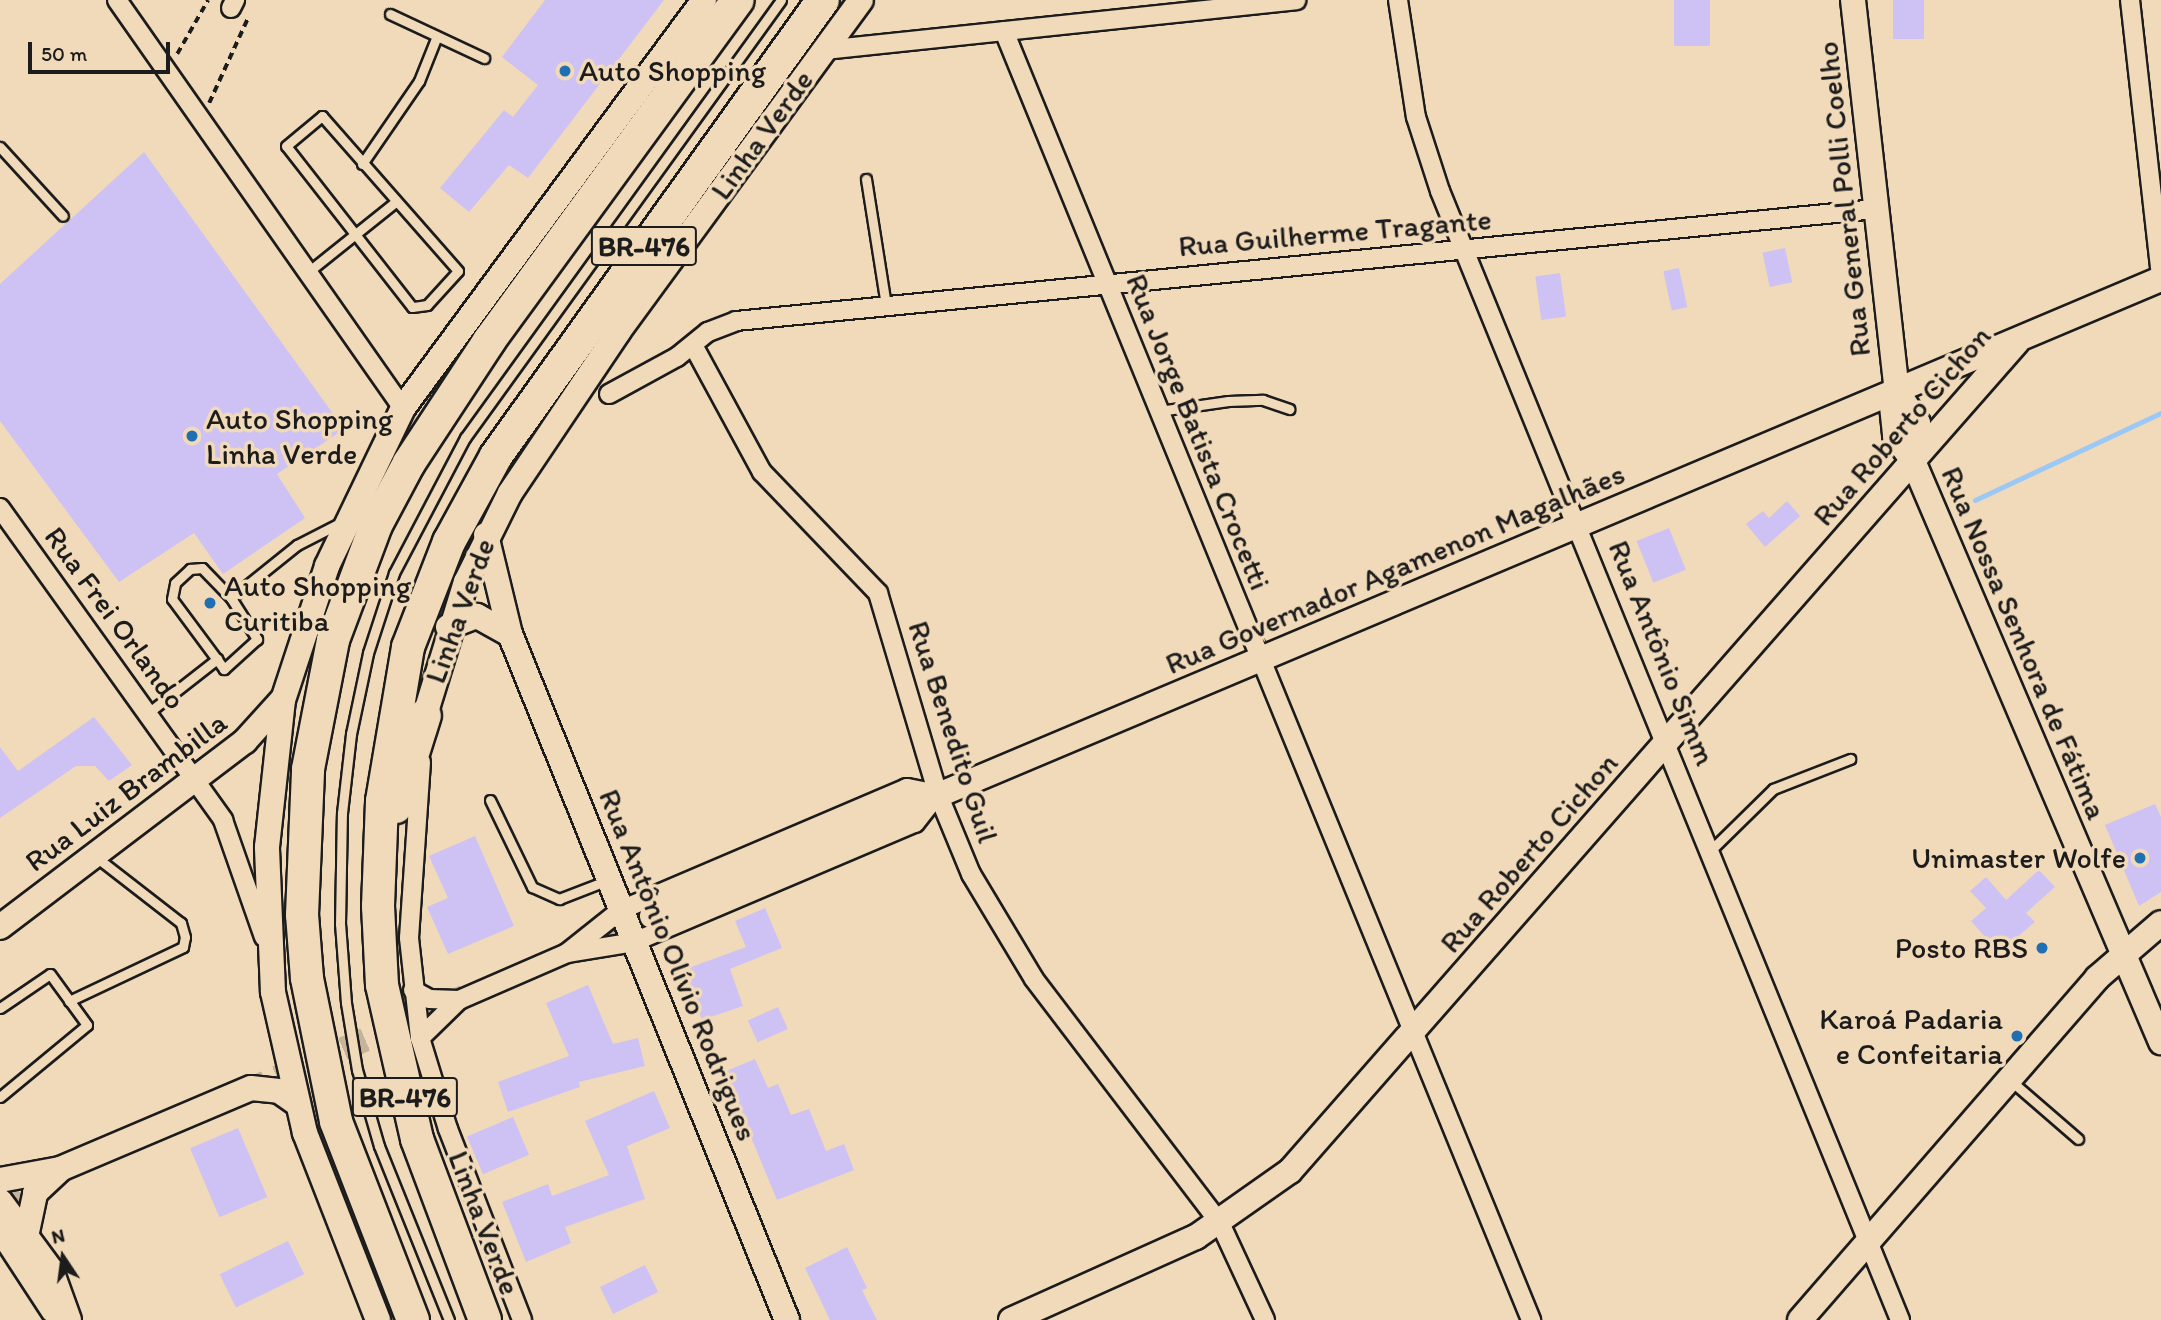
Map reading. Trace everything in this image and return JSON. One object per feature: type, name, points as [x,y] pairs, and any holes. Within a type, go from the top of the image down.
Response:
[{"type":"highway","name":"BR-476","points":[[413,1320],[336,1121],[307,978],[302,878],[308,769],[331,652],[376,525],[408,463],[489,341],[738,0]]},
{"type":"highway","name":"Linha Verde","points":[[485,1320],[429,1175],[395,1057],[380,953],[378,862],[388,748],[408,647],[472,496],[530,405],[823,0]]},
{"type":"highway","points":[[378,862],[425,715]]},
{"type":"street","points":[[117,0],[403,408]]},
{"type":"street","points":[[378,1320],[296,1103],[281,1040],[268,951],[269,797],[283,699],[327,566],[403,408],[704,0]]},
{"type":"street","name":"Linha Verde","points":[[522,1320],[447,1129],[420,1038],[413,990],[410,915],[425,715],[449,627],[486,535],[576,391],[861,0]]},
{"type":"street","points":[[824,50],[1296,0]]},
{"type":"street","name":"Rua Antônio Simm","points":[[1398,0],[1416,117],[1464,249],[1669,741],[1900,1320]]},
{"type":"street","name":"Rua General Polli Coelho","points":[[1853,0],[1897,391]]},
{"type":"street","points":[[2130,0],[2161,278]]},
{"type":"street","name":"Rua Jorge Batista Crocetti","points":[[1004,31],[1531,1320]]},
{"type":"street","name":"Rua Guilherme Tragante","points":[[609,394],[736,321],[1877,209]]},
{"type":"street","name":"Rua Governador Agamenon Magalhães","points":[[652,916],[2161,278]]},
{"type":"street","name":"Rua Roberto Cichon","points":[[1011,1320],[1220,1223],[1290,1171],[1414,1033],[2022,336]]},
{"type":"street","name":"Rua Benedito Guil","points":[[693,345],[762,471],[878,593],[938,794],[959,850],[1017,953],[1220,1223],[1265,1320]]},
{"type":"street","name":"Rua Nossa Senhora de Fátima","points":[[1897,391],[1918,423],[1913,461],[2121,955],[2161,1042]]},
{"type":"street","name":"Rua Frei Orlando","points":[[0,508],[197,780],[236,845],[268,951]]},
{"type":"street","name":"Rua Antônio Olívio Rodrigues","points":[[486,535],[510,634],[787,1320]]},
{"type":"street","points":[[449,627],[477,616],[510,634]]},
{"type":"street","name":"Rua Luiz Brambilla","points":[[0,927],[197,780],[253,734],[283,699]]},
{"type":"street","points":[[420,1038],[459,1000],[567,953],[634,942],[915,823],[938,794],[907,788],[621,910],[567,953]]},
{"type":"street","points":[[1800,1320],[2009,1079],[2121,955],[2161,923]]},
{"type":"street","points":[[413,990],[429,999],[459,1000]]},
{"type":"street","points":[[251,1088],[281,1040]]},
{"type":"street","points":[[0,1181],[60,1170],[251,1088],[279,1091],[296,1103]]},
{"type":"street","points":[[27,1232],[35,1193],[60,1170]]},
{"type":"street","points":[[0,1201],[27,1232],[51,1270],[69,1320]]},
{"type":"street","points":[[0,1228],[59,1320]]},
{"type":"lane","points":[[449,1320],[371,1120],[346,1003],[342,827],[351,734],[368,653],[394,573],[465,438],[781,0]]},
{"type":"lane","points":[[390,14],[484,58]]},
{"type":"lane","points":[[362,164],[419,81],[437,36]]},
{"type":"lane","points":[[322,116],[362,164],[394,203],[458,271],[427,305],[412,307],[286,146],[322,116]]},
{"type":"lane","points":[[0,147],[63,216]]},
{"type":"lane","points":[[866,179],[886,305]]},
{"type":"lane","points":[[308,272],[394,203]]},
{"type":"lane","points":[[1159,411],[1263,400],[1289,409]]},
{"type":"lane","points":[[231,598],[297,545],[349,518]]},
{"type":"lane","points":[[202,568],[231,598],[257,639],[224,669],[217,659],[172,599],[175,583],[190,569],[202,568]]},
{"type":"lane","points":[[148,713],[217,659]]},
{"type":"lane","points":[[1712,849],[1773,789],[1850,759]]},
{"type":"lane","points":[[490,800],[532,887],[559,899],[609,880]]},
{"type":"lane","points":[[69,1001],[183,947],[185,937],[181,923],[95,856]]},
{"type":"lane","points":[[0,1008],[50,974],[87,1025],[0,1097]]},
{"type":"lane","points":[[2009,1079],[2078,1139]]},
{"type":"path","points":[[167,71],[208,0]]},
{"type":"path","points":[[201,121],[250,13],[233,3]]},
{"type":"building","name":"Auto Shopping","points":[[545,0],[664,0],[528,178],[509,165],[469,212],[440,188],[504,110],[513,117],[538,85],[502,57]]},
{"type":"building","points":[[1674,0],[1710,0],[1710,46],[1674,46]]},
{"type":"building","points":[[1893,0],[1924,0],[1924,39],[1893,39]]},
{"type":"building","points":[[144,152],[344,429],[277,474],[305,518],[223,574],[194,533],[119,582],[0,421],[0,284]]},
{"type":"building","points":[[1785,248],[1792,282],[1770,287],[1763,253]]},
{"type":"building","points":[[1679,268],[1687,307],[1672,310],[1663,271]]},
{"type":"building","points":[[1560,273],[1566,317],[1541,320],[1535,276]]},
{"type":"building","points":[[1787,501],[1800,516],[1765,547],[1746,524],[1763,511],[1769,518]]},
{"type":"building","points":[[1669,528],[1686,570],[1653,583],[1637,541]]},
{"type":"building","points":[[94,717],[132,765],[109,781],[95,766],[76,766],[0,818],[0,747],[18,771]]},
{"type":"building","name":"Unimaster Wolfe","points":[[2155,804],[2161,817],[2161,892],[2139,906],[2105,825]]},
{"type":"building","points":[[475,836],[514,926],[448,954],[427,907],[448,898],[429,856]]},
{"type":"building","points":[[2039,870],[2055,887],[2026,913],[2035,922],[1999,953],[1971,921],[1986,908],[1970,891],[1986,877],[2006,900]]},
{"type":"building","points":[[765,908],[782,948],[730,969],[743,1006],[702,1020],[683,970],[746,947],[735,921]]},
{"type":"building","points":[[588,985],[613,1044],[638,1038],[645,1066],[579,1082],[580,1087],[508,1112],[498,1082],[569,1056],[546,1003]]},
{"type":"building","points":[[778,1007],[788,1029],[758,1042],[748,1020]]},
{"type":"building","points":[[755,1059],[768,1088],[778,1084],[791,1115],[809,1109],[826,1151],[844,1144],[854,1170],[777,1200],[724,1072]]},
{"type":"building","points":[[654,1091],[670,1128],[627,1146],[645,1199],[565,1227],[571,1243],[526,1262],[502,1202],[548,1184],[552,1196],[609,1175],[585,1121]]},
{"type":"building","points":[[513,1117],[529,1155],[483,1174],[467,1137]]},
{"type":"building","points":[[238,1128],[267,1197],[219,1217],[190,1148]]},
{"type":"building","points":[[288,1241],[304,1274],[236,1308],[220,1274]]},
{"type":"building","points":[[847,1247],[867,1288],[862,1290],[877,1320],[830,1320],[805,1268]]},
{"type":"building","points":[[645,1265],[658,1292],[613,1314],[600,1287]]},
{"type":"waterway","points":[[1975,500],[2161,413]]},
{"type":"tunnel","points":[[569,952],[648,918]]},
{"type":"tunnel","points":[[244,1092],[468,995]]},
{"type":"tunnel","points":[[0,1206],[53,1174]]},
{"type":"place","name":"Auto Shopping","points":[[565,71]]},
{"type":"place","name":"Auto Shopping Linha Verde","points":[[192,436]]},
{"type":"place","name":"Auto Shopping Curitiba","points":[[210,603]]},
{"type":"place","name":"Unimaster Wolfe","points":[[2140,858]]},
{"type":"place","name":"Posto RBS","points":[[2042,948]]},
{"type":"place","name":"Karoá Padaria e Confeitaria","points":[[2017,1036]]}]
